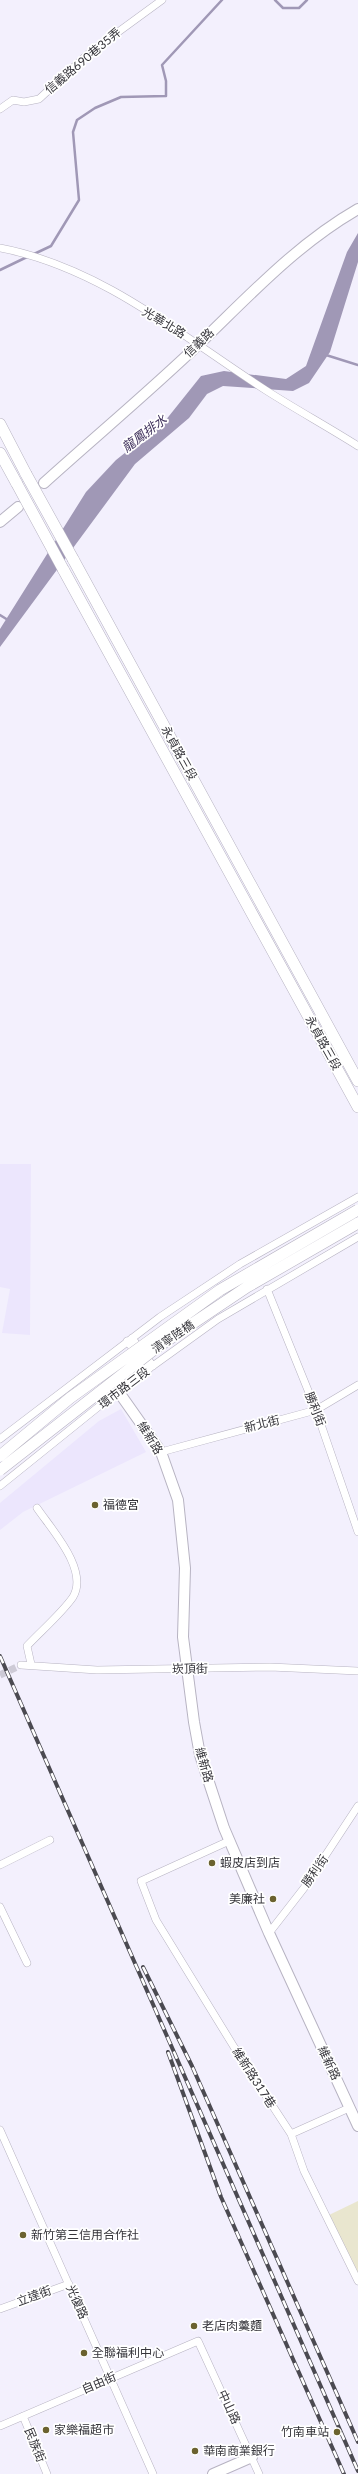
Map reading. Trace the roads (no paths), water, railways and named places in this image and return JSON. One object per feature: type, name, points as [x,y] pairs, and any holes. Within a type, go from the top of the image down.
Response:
[{"type":"main road","name":"永貞路三段","points":[[0,424],[358,1081]]},
{"type":"main road","name":"永貞路三段","points":[[0,453],[358,1107]]},
{"type":"main road","name":"清寧陸橋","points":[[0,1456],[70,1398],[220,1290],[358,1210]]},
{"type":"main road","name":"清寧陸橋","points":[[0,1470],[156,1348],[247,1287],[358,1223]]},
{"type":"street","name":"信義路690巷35弄","points":[[0,109],[13,100],[24,102],[39,99],[88,54],[162,0]]},
{"type":"street","name":"信義路","points":[[44,483],[199,344],[270,274],[328,226],[358,209]]},
{"type":"street","name":"光華北路","points":[[0,248],[31,254],[81,273],[199,344],[268,392],[358,446]]},
{"type":"street","points":[[0,522],[18,507]]},
{"type":"street","points":[[0,1439],[160,1316],[240,1264],[358,1198]]},
{"type":"street","name":"環市路三段","points":[[0,1486],[118,1391],[218,1319],[358,1237]]},
{"type":"street","name":"勝利街","points":[[267,1289],[316,1410],[358,1532]]},
{"type":"street","points":[[130,1339],[151,1367]]},
{"type":"street","name":"新北街","points":[[161,1452],[316,1410],[358,1385]]},
{"type":"street","name":"維新路","points":[[118,1391],[161,1452],[178,1500],[183,1528],[185,1568],[183,1637],[200,1755],[229,1841],[268,1932],[358,2126]]},
{"type":"street","points":[[31,1664],[27,1646],[73,1597],[78,1581],[76,1567],[37,1508]]},
{"type":"street","name":"崁頂街","points":[[21,1665],[31,1664],[97,1670],[270,1667],[358,1672]]},
{"type":"street","name":"勝利街","points":[[268,1932],[304,1888],[358,1806]]},
{"type":"street","points":[[0,1865],[50,1840]]},
{"type":"street","name":"維新路317巷","points":[[229,1841],[140,1880],[156,1920],[238,2054],[291,2134],[304,2171],[358,2281]]},
{"type":"street","points":[[0,1907],[27,1963]]},
{"type":"street","points":[[291,2134],[349,2108]]},
{"type":"street","name":"光復路","points":[[0,2130],[153,2474]]},
{"type":"street","name":"立達街","points":[[0,2309],[68,2284]]},
{"type":"street","name":"自由街","points":[[0,2426],[198,2341]]},
{"type":"street","name":"中山路","points":[[198,2341],[259,2474]]},
{"type":"street","name":"民族街","points":[[23,2416],[47,2474]]},
{"type":"street","points":[[213,2474],[252,2457]]},
{"type":"waterway","points":[[34,254],[51,246],[79,200],[73,132],[77,120],[95,108],[121,97],[166,96],[166,81],[162,65],[222,0]]},
{"type":"waterway","points":[[275,0],[283,8],[299,8],[307,0]]},
{"type":"waterway","points":[[0,270],[27,257]]},
{"type":"waterway","points":[[326,355],[358,365]]},
{"type":"waterway","points":[[0,615],[8,620]]},
{"type":"tunnel","points":[[0,1675],[21,1665]]},
{"type":"railway","points":[[0,1656],[358,2471]]},
{"type":"railway","points":[[143,1967],[192,2066],[358,2442]]},
{"type":"railway","points":[[168,2052],[221,2197],[344,2474]]},
{"type":"place","name":"福德宮","points":[[95,1505]]},
{"type":"place","name":"蝦皮店到店","points":[[212,1863]]},
{"type":"place","name":"美廉社","points":[[273,1899]]},
{"type":"place","name":"新竹第三信用合作社","points":[[23,2235]]},
{"type":"place","name":"老店肉羮麵","points":[[194,2326]]},
{"type":"place","name":"全聯福利中心","points":[[84,2353]]},
{"type":"place","name":"家樂福超市","points":[[46,2430]]},
{"type":"place","name":"竹南車站","points":[[337,2432]]},
{"type":"place","name":"華南商業銀行","points":[[195,2451]]},
{"type":"water label","name":"龍鳳排水","points":[[144,433]]}]
